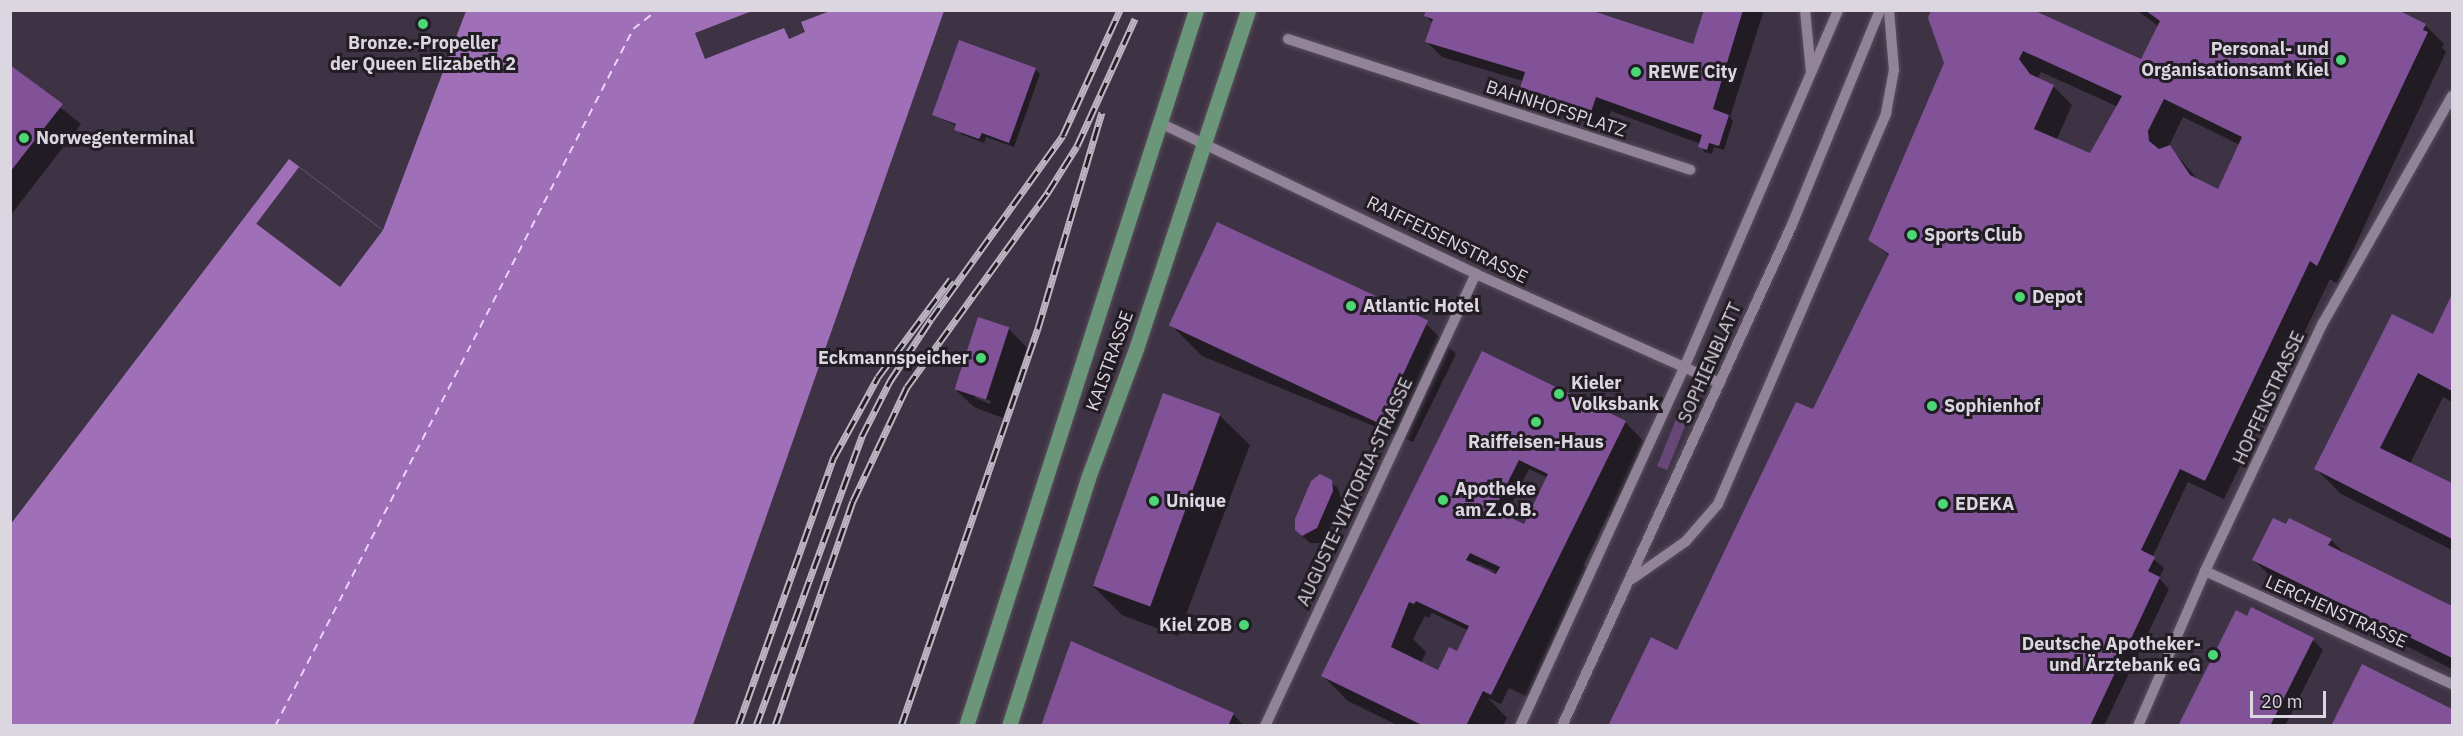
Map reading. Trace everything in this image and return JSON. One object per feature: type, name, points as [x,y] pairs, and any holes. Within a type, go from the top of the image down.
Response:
[{"type":"main road","name":"KAISTRASSE","points":[[966,726],[1162,124],[1196,10]]},
{"type":"main road","name":"KAISTRASSE","points":[[1009,726],[1088,478],[1132,362],[1248,10]]},
{"type":"street","points":[[1805,10],[1811,75]]},
{"type":"street","name":"SOPHIENBLATT","points":[[1520,726],[1684,368],[1838,10]]},
{"type":"street","name":"SOPHIENBLATT","points":[[1562,726],[1631,579],[1832,132],[1880,10]]},
{"type":"street","points":[[1631,579],[1686,541],[1718,504],[1877,135],[1891,94],[1894,70],[1889,10]]},
{"type":"street","name":"BAHNHOFSPLATZ","points":[[1288,39],[1690,170]]},
{"type":"street","name":"HOPFENSTRASSE","points":[[2138,726],[2205,571],[2323,323],[2452,96]]},
{"type":"street","name":"RAIFFEISENSTRASSE","points":[[1162,124],[1205,141],[1476,274],[1720,383]]},
{"type":"street","name":"AUGUSTE-VIKTORIA-STRASSE","points":[[1265,726],[1476,274]]},
{"type":"street","name":"LERCHENSTRASSE","points":[[2205,571],[2452,684]]},
{"type":"shaded area","points":[[466,11],[944,11],[693,725],[11,725],[10,525],[289,159],[383,230]]},
{"type":"shaded area","points":[[1687,392],[1697,396],[1667,470],[1657,466]]},
{"type":"pier","points":[[752,11],[830,11],[801,22],[805,32],[789,39],[784,28],[705,59],[695,33]]},
{"type":"pier","points":[[299,167],[383,230],[340,287],[256,224]]},
{"type":"building","points":[[1426,10],[1590,10],[1693,44],[1704,10],[1743,10],[1713,109],[1729,115],[1719,146],[1709,143],[1707,150],[1698,147],[1702,135],[1596,97],[1591,112],[1520,88],[1525,72],[1425,42],[1433,19],[1424,16]]},
{"type":"building","name":"Sophienhof","points":[[1931,10],[2033,10],[2141,59],[2160,21],[2145,10],[2398,10],[2426,24],[2423,30],[2428,32],[2317,266],[2310,261],[2205,481],[2180,469],[2141,550],[2155,557],[2148,571],[2160,577],[2090,726],[1608,726],[1651,637],[1677,650],[1796,402],[1813,409],[1889,254],[1868,240],[1944,63],[1928,18]],"holes":[[[2023,51],[2122,96],[2090,153],[2034,129],[2054,85],[2030,74],[2019,59]],[[2164,99],[2242,137],[2218,189],[2190,175],[2170,145],[2159,149],[2149,141],[2148,131]]]},
{"type":"building","points":[[959,40],[1036,68],[1009,143],[982,133],[979,139],[954,130],[956,124],[932,115]]},
{"type":"building","name":"Norwegenterminal","points":[[10,65],[63,104],[10,172]]},
{"type":"building","points":[[1217,222],[1428,320],[1380,424],[1169,325]]},
{"type":"building","points":[[2452,294],[2452,391],[2418,373],[2380,448],[2452,483],[2452,539],[2314,469],[2392,314],[2433,334]]},
{"type":"building","name":"Eckmannspeicher","points":[[978,317],[1009,327],[986,399],[955,389]]},
{"type":"building","points":[[1482,351],[1626,421],[1491,695],[1483,691],[1466,726],[1424,726],[1321,676]],"holes":[[[1519,460],[1548,474],[1524,524],[1494,510]],[[1470,553],[1500,567],[1496,574],[1466,560]],[[1416,601],[1469,626],[1457,651],[1449,647],[1438,670],[1391,647],[1409,602],[1414,604]]]},
{"type":"building","points":[[1163,393],[1220,414],[1150,607],[1093,586]]},
{"type":"building","points":[[1320,474],[1332,480],[1333,491],[1317,528],[1302,536],[1295,530],[1295,519],[1311,481]]},
{"type":"building","points":[[2273,518],[2286,524],[2289,518],[2332,539],[2328,545],[2452,606],[2452,658],[2252,560]]},
{"type":"building","points":[[2251,607],[2314,638],[2270,726],[2178,726],[2236,610],[2247,616]]},
{"type":"building","points":[[1071,641],[1234,713],[1228,726],[1041,726]]},
{"type":"building","points":[[2362,664],[2452,709],[2452,726],[2331,726]]},
{"type":"ferry route","points":[[275,726],[633,29],[657,10]]},
{"type":"railway","points":[[756,726],[862,436],[890,381],[931,319],[1063,135],[1120,10]]},
{"type":"railway","points":[[775,726],[853,501],[907,387],[1048,192],[1077,146],[1135,19]]},
{"type":"railway","points":[[901,726],[1038,328],[1102,112]]},
{"type":"railway","points":[[738,726],[834,457],[878,377],[951,279]]},
{"type":"place","name":"Bronze.-Propeller der Queen Elizabeth 2","points":[[423,24]]},
{"type":"place","name":"Personal- und Organisationsamt Kiel","points":[[2341,60]]},
{"type":"place","name":"REWE City","points":[[1636,72]]},
{"type":"place","name":"Norwegenterminal","points":[[24,138]]},
{"type":"place","name":"Sports Club","points":[[1912,235]]},
{"type":"place","name":"Depot","points":[[2020,297]]},
{"type":"place","name":"Atlantic Hotel","points":[[1351,306]]},
{"type":"place","name":"Eckmannspeicher","points":[[981,358]]},
{"type":"place","name":"Kieler Volksbank","points":[[1559,394]]},
{"type":"place","name":"Sophienhof","points":[[1932,406]]},
{"type":"place","name":"Raiffeisen-Haus","points":[[1536,422]]},
{"type":"place","name":"Apotheke am Z.O.B.","points":[[1443,500]]},
{"type":"place","name":"Unique","points":[[1154,501]]},
{"type":"place","name":"EDEKA","points":[[1943,504]]},
{"type":"place","name":"Kiel ZOB","points":[[1244,625]]},
{"type":"place","name":"Deutsche Apotheker- und Ärztebank eG","points":[[2213,655]]}]
